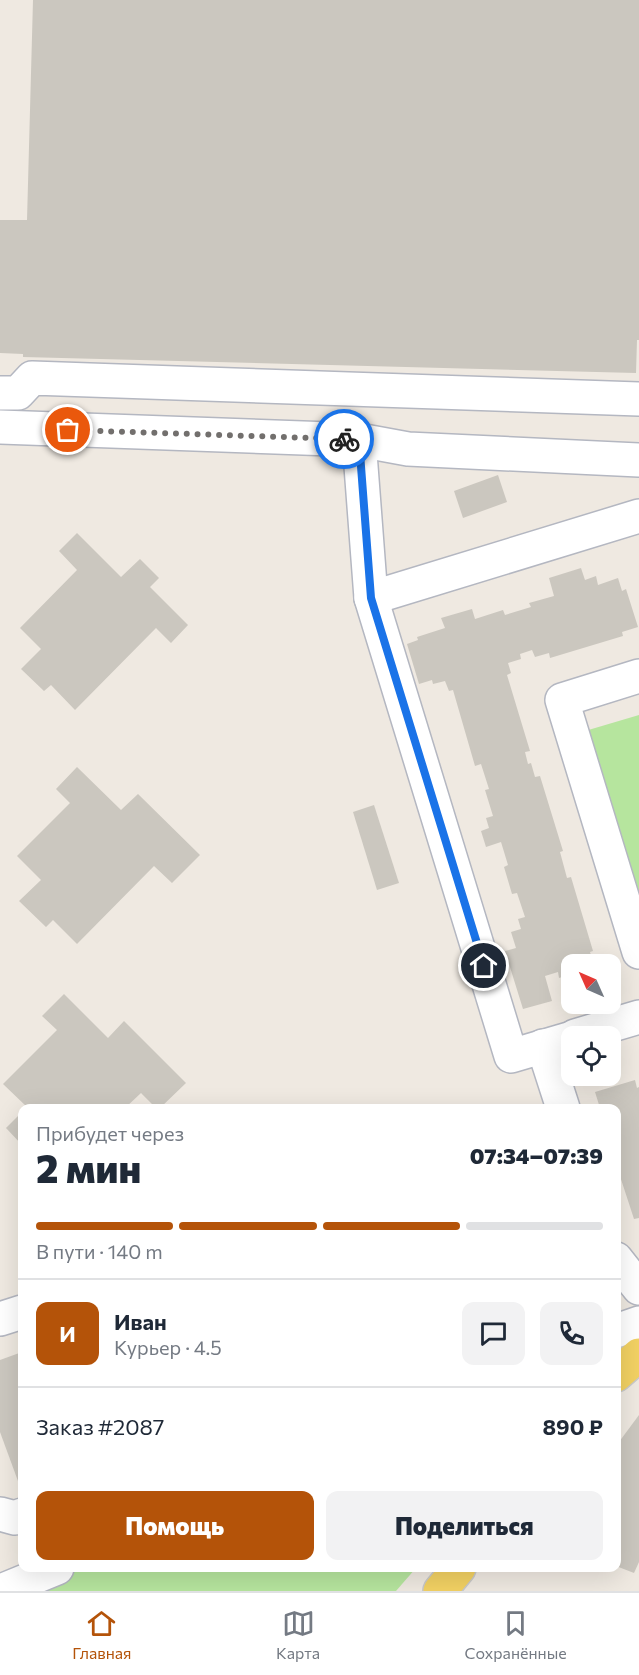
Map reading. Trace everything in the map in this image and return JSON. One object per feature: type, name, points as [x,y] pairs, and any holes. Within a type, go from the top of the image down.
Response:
[{"type":"main road","points":[[621,1371],[639,1355]]},
{"type":"main road","points":[[440,1591],[456,1572]]},
{"type":"street","points":[[0,393],[18,393],[32,378],[639,399]]},
{"type":"street","points":[[0,427],[359,440],[408,449],[639,460]]},
{"type":"street","points":[[359,440],[371,598],[511,1056],[561,1041]]},
{"type":"street","points":[[371,598],[639,516]]},
{"type":"street","points":[[639,676],[562,700],[639,952]]},
{"type":"street","points":[[610,1026],[639,1017]]},
{"type":"street","points":[[562,1104],[563,1086]]},
{"type":"street","points":[[621,1265],[639,1288]]},
{"type":"street","points":[[0,1319],[18,1313]]},
{"type":"street","points":[[621,1329],[639,1323]]},
{"type":"street","points":[[0,1515],[18,1517]]},
{"type":"street","points":[[2,1591],[47,1572]]},
{"type":"green space","points":[[639,715],[639,907],[585,731]]},
{"type":"green space","points":[[59,1572],[413,1572],[396,1591],[9,1591]]},
{"type":"building","points":[[33,0],[639,0],[639,340],[637,340],[636,373],[23,357],[23,354],[0,353],[0,220],[27,220]]},
{"type":"building","points":[[498,475],[507,502],[463,518],[454,491]]},
{"type":"building","points":[[77,533],[121,577],[140,559],[159,578],[150,587],[188,625],[171,643],[156,628],[75,710],[51,685],[44,691],[21,669],[41,649],[20,628],[77,570],[59,551]]},
{"type":"building","points":[[581,568],[585,580],[596,576],[598,585],[618,578],[622,591],[626,589],[638,627],[622,632],[623,636],[550,658],[549,653],[535,657],[532,650],[520,654],[521,659],[508,663],[511,673],[507,675],[530,751],[525,752],[528,764],[531,763],[535,777],[540,776],[563,851],[560,852],[567,878],[571,877],[593,951],[591,954],[561,954],[561,977],[559,978],[558,972],[545,976],[552,1001],[523,1009],[505,951],[516,948],[511,932],[521,929],[518,919],[525,917],[517,893],[512,894],[504,867],[508,865],[501,842],[486,847],[481,831],[489,828],[486,818],[493,816],[485,790],[489,789],[481,764],[475,766],[453,690],[449,691],[445,681],[433,684],[432,680],[419,684],[407,644],[418,640],[417,637],[445,628],[441,618],[472,609],[475,619],[503,610],[505,615],[531,607],[529,603],[554,596],[549,578]]},
{"type":"building","points":[[77,767],[121,810],[138,794],[200,855],[172,883],[154,866],[77,944],[53,920],[46,927],[19,901],[41,880],[17,856],[70,803],[56,789]]},
{"type":"building","points":[[374,805],[399,883],[377,890],[353,812]]},
{"type":"building","points":[[64,994],[108,1038],[124,1021],[186,1083],[164,1104],[152,1104],[141,1093],[129,1104],[24,1104],[3,1084],[57,1030],[42,1016]]},
{"type":"building","points":[[635,1080],[637,1088],[639,1087],[639,1218],[634,1219],[621,1179],[621,1104],[599,1104],[595,1092]]},
{"type":"building","points":[[18,1116],[18,1141],[6,1128]]},
{"type":"building","points":[[18,1353],[18,1481],[0,1432],[0,1360]]},
{"type":"building","points":[[639,1415],[639,1562],[634,1573],[621,1568],[621,1439]]},
{"type":"way so far","points":[[68,430],[344,439]]},
{"type":"route","points":[[344,439],[359,440],[371,598],[484,966]]}]
